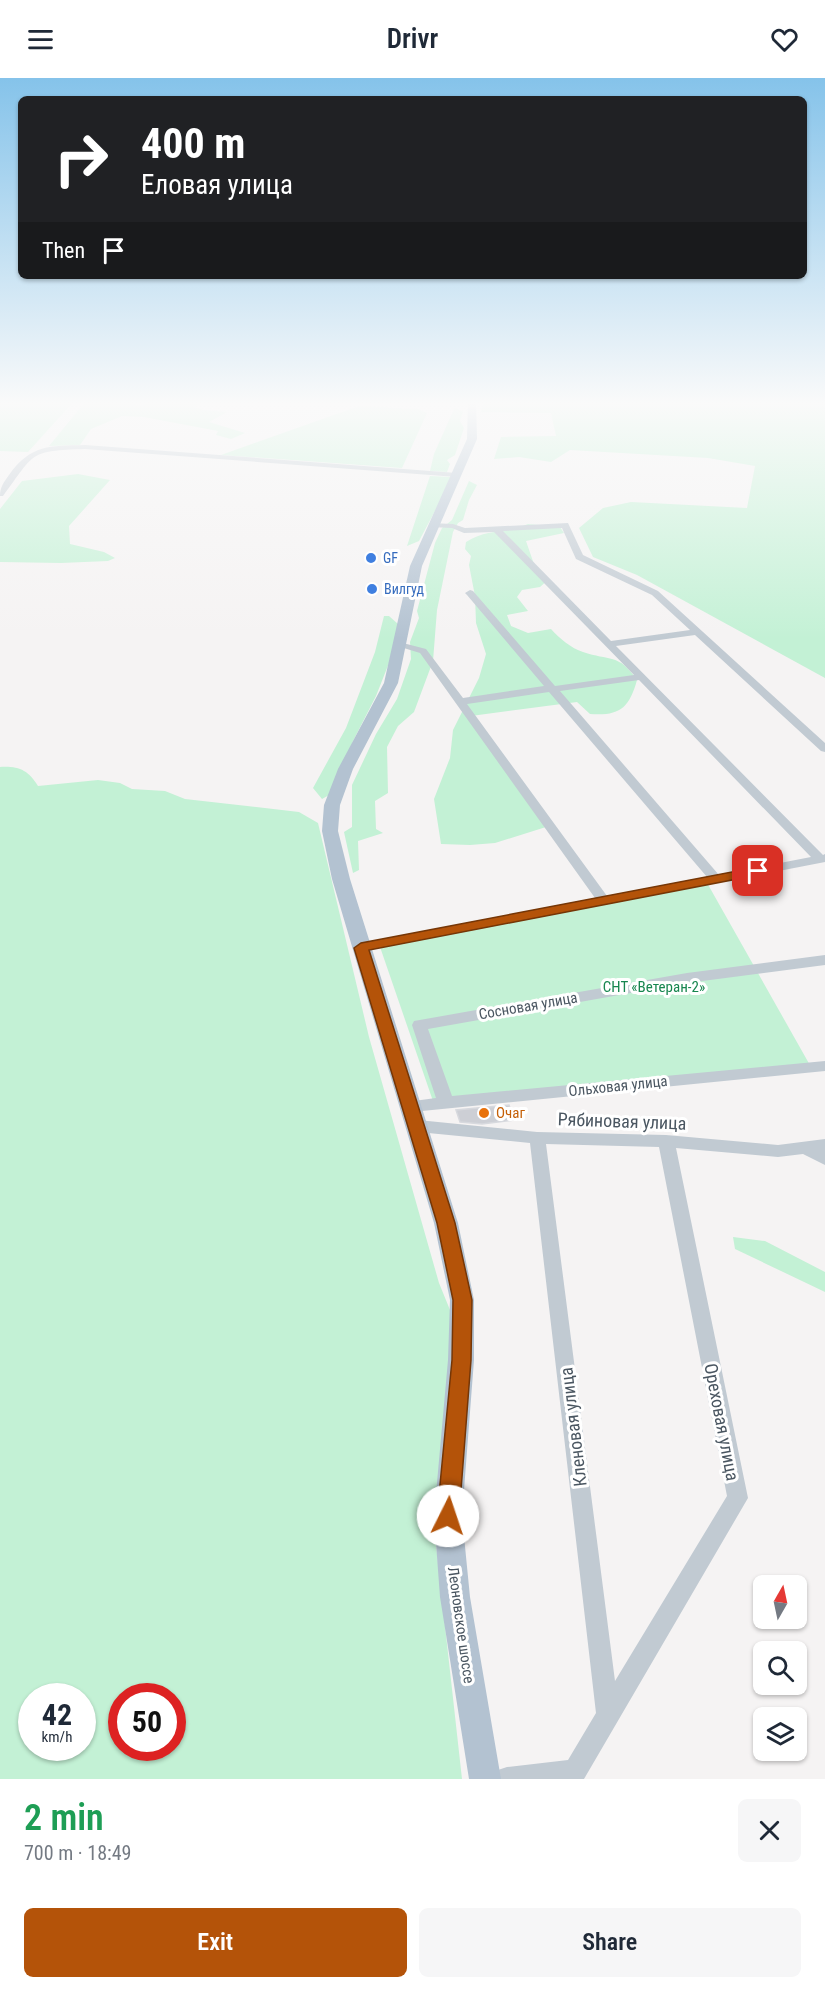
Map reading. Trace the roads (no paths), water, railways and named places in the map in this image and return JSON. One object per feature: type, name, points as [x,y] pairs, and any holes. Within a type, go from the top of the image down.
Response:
[{"type":"main road","name":"Леоновское шоссе","points":[[454,480],[433,525],[411,581],[399,645],[385,699],[346,769],[331,813],[332,844],[361,948],[412,1106],[446,1223],[462,1300],[462,1360],[448,1516],[454,1598],[484,1779]]},
{"type":"street","points":[[0,494],[10,480]]},
{"type":"street","points":[[433,525],[453,526],[464,531],[565,525],[579,557],[656,593],[825,749]]},
{"type":"street","points":[[496,529],[823,858]]},
{"type":"street","points":[[470,593],[716,879]]},
{"type":"street","points":[[609,644],[698,632]]},
{"type":"street","points":[[399,645],[423,651],[604,901]]},
{"type":"street","points":[[459,702],[641,677]]},
{"type":"street","points":[[361,948],[823,858]]},
{"type":"street","name":"Сосновая улица","points":[[446,1102],[419,1025],[687,978],[825,960]]},
{"type":"street","name":"Ольховая улица","points":[[412,1106],[825,1066]]},
{"type":"street","name":"Рябиновая улица","points":[[418,1126],[537,1138],[666,1141],[778,1151],[825,1145]]},
{"type":"street","name":"Кленовая улица","points":[[537,1138],[608,1716]]},
{"type":"street","name":"Ореховая улица","points":[[507,1779],[573,1775],[738,1498],[666,1141]]},
{"type":"street","points":[[806,1148],[825,1159]]},
{"type":"place","name":"GF","points":[[371,558]]},
{"type":"place","name":"Вилгуд","points":[[372,589]]},
{"type":"place","name":"Очаг","points":[[484,1113]]},
{"type":"park label","name":"СНТ «Ветеран-2»","points":[[654,987]]}]
